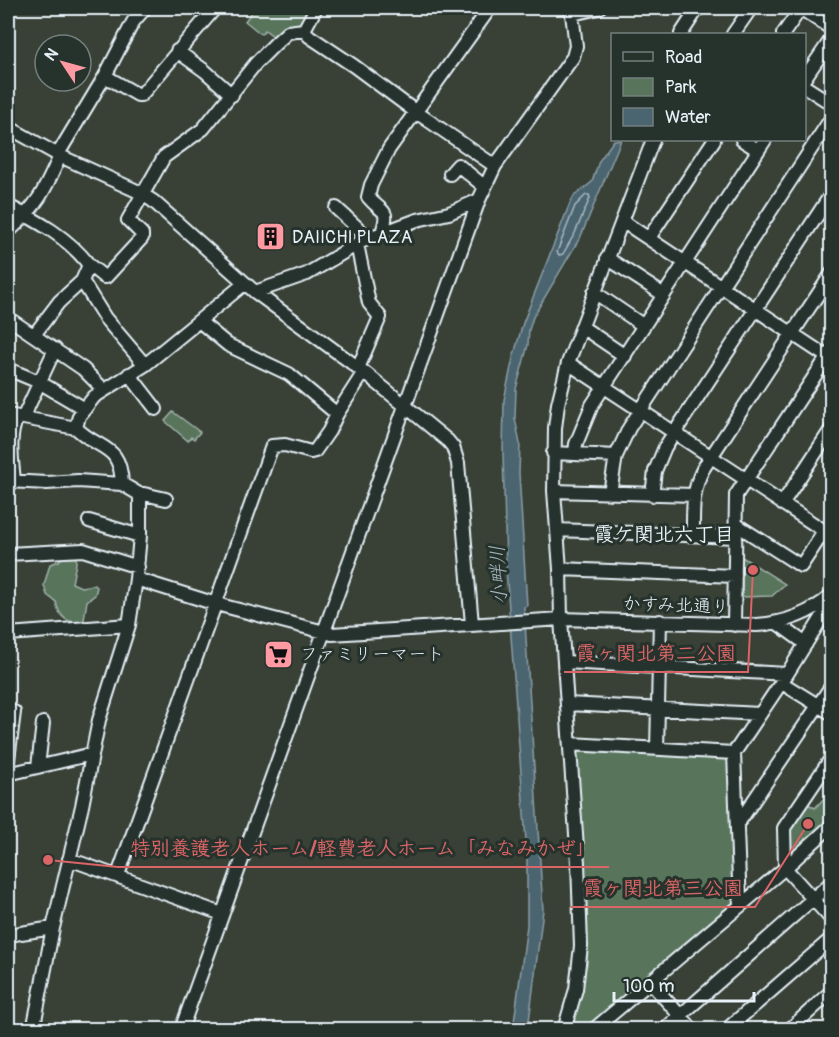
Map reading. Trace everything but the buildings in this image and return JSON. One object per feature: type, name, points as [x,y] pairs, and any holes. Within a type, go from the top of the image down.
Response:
[{"type":"street","points":[[8,232],[26,216],[43,195],[59,155],[133,22],[145,8]]},
{"type":"street","points":[[105,76],[138,95],[141,94],[215,8]]},
{"type":"street","points":[[304,30],[316,8]]},
{"type":"street","points":[[382,233],[387,218],[386,212],[368,197],[371,184],[389,149],[490,8]]},
{"type":"street","points":[[181,1029],[479,200],[495,166],[573,57],[576,46],[572,14],[599,8]]},
{"type":"street","points":[[682,33],[698,8]]},
{"type":"street","points":[[734,33],[751,8]]},
{"type":"street","points":[[784,33],[801,8],[831,29]]},
{"type":"street","points":[[8,206],[67,241],[89,265],[106,277],[142,238],[142,234],[128,220],[164,157],[203,129],[256,63],[288,32],[304,30]]},
{"type":"street","points":[[304,30],[309,36],[495,166]]},
{"type":"street","points":[[806,76],[831,38]]},
{"type":"street","points":[[177,51],[205,71],[232,95]]},
{"type":"street","points":[[806,87],[831,104]]},
{"type":"street","points":[[610,493],[616,456],[629,428],[831,117]]},
{"type":"street","points":[[8,127],[153,201],[244,284],[361,370],[448,441],[457,459],[474,624]]},
{"type":"street","points":[[564,1029],[576,989],[581,946],[553,453],[558,404],[568,363],[653,141]]},
{"type":"street","points":[[649,238],[713,141]]},
{"type":"street","points":[[575,453],[576,444],[588,416],[604,387],[762,145],[746,141]]},
{"type":"street","points":[[450,174],[458,165],[485,187]]},
{"type":"street","points":[[652,495],[655,471],[674,433],[831,194]]},
{"type":"street","points":[[255,292],[307,274],[361,242],[382,233],[417,220],[449,213],[479,200]]},
{"type":"street","points":[[118,875],[272,446],[285,445],[315,452],[329,431],[361,370],[380,317],[369,303],[361,242],[362,232],[336,208]]},
{"type":"street","points":[[622,221],[830,356],[736,495],[735,625]]},
{"type":"street","points":[[607,258],[664,295]]},
{"type":"street","points":[[34,335],[59,302],[82,282],[89,265]]},
{"type":"street","points":[[693,534],[696,483],[710,457],[831,273]]},
{"type":"street","points":[[82,282],[105,318],[145,365]]},
{"type":"street","points":[[76,428],[85,409],[104,390],[145,365],[244,284]]},
{"type":"street","points":[[594,292],[644,326]]},
{"type":"street","points":[[8,318],[91,375],[104,390]]},
{"type":"street","points":[[200,321],[228,345],[295,378],[337,414]]},
{"type":"street","points":[[582,327],[624,356]]},
{"type":"street","points":[[55,350],[39,382],[16,417],[11,441],[11,481],[78,481],[122,484],[139,494],[166,499]]},
{"type":"street","points":[[557,530],[693,534],[737,531],[801,567],[828,533],[745,481],[568,363]]},
{"type":"street","points":[[8,369],[39,382],[85,409]]},
{"type":"street","points":[[129,374],[156,409]]},
{"type":"street","points":[[16,417],[76,428],[84,436],[116,455],[120,462],[122,484]]},
{"type":"street","points":[[782,504],[831,428]]},
{"type":"street","points":[[553,453],[616,456]]},
{"type":"street","points":[[554,491],[694,495]]},
{"type":"street","points":[[33,1029],[99,720],[129,625],[140,536],[139,494]]},
{"type":"street","points":[[89,521],[140,536]]},
{"type":"street","name":"かすみ北通り","points":[[8,554],[83,550],[216,603],[332,634],[547,619],[735,625],[777,623],[810,611],[831,596]]},
{"type":"street","points":[[560,569],[735,576]]},
{"type":"street","points":[[740,906],[734,753],[785,678],[826,611],[831,596]]},
{"type":"street","points":[[657,748],[660,621]]},
{"type":"street","points":[[777,623],[806,644]]},
{"type":"street","points":[[8,634],[129,625]]},
{"type":"street","points":[[565,662],[785,678],[831,714]]},
{"type":"street","points":[[737,825],[831,685]]},
{"type":"street","points":[[568,704],[760,714]]},
{"type":"street","points":[[8,760],[14,712]]},
{"type":"street","points":[[38,767],[43,723]]},
{"type":"street","points":[[570,744],[734,753]]},
{"type":"street","points":[[8,774],[92,754]]},
{"type":"street","points":[[831,757],[784,828],[785,868],[831,920]]},
{"type":"street","points":[[593,1029],[785,868],[831,825]]},
{"type":"street","points":[[69,859],[222,914]]},
{"type":"street","points":[[664,1029],[831,882]]},
{"type":"street","points":[[8,935],[53,928]]},
{"type":"street","points":[[726,1029],[831,938]]},
{"type":"street","points":[[650,982],[693,1029]]},
{"type":"street","points":[[789,1029],[831,991]]},
{"type":"green space","points":[[255,8],[312,8],[302,25],[277,39],[265,30],[261,34],[245,21]]},
{"type":"green space","points":[[173,412],[200,432],[194,439],[191,437],[188,441],[165,421]]},
{"type":"green space","points":[[76,556],[72,583],[81,587],[94,585],[97,587],[95,595],[87,601],[84,620],[73,622],[62,616],[56,602],[47,595],[44,585],[50,564],[59,561],[62,557]]},
{"type":"green space","points":[[742,557],[785,584],[772,596],[742,597]]},
{"type":"green space","points":[[577,751],[728,756],[735,903],[590,1029],[570,1030],[587,963]]},
{"type":"green space","points":[[831,791],[831,817],[790,855],[786,830],[808,804],[815,808]]},
{"type":"water","points":[[613,141],[621,141],[581,236],[533,317],[516,389],[515,418],[520,444],[519,473],[527,606],[524,607],[543,910],[528,1029],[513,1030],[527,925],[527,855],[506,568],[504,400],[523,323],[570,203],[574,196],[592,182],[599,161]]},
{"type":"place","name":"DAIICHI PLAZA","points":[[271,237]]},
{"type":"place","name":"霞ヶ関北第二公園","points":[[753,570]]},
{"type":"place","name":"ファミリーマート","points":[[279,654]]},
{"type":"place","name":"霞ヶ関北第三公園","points":[[808,824]]},
{"type":"place","name":"特別養護老人ホーム/軽費老人ホーム「みなみかぜ」","points":[[48,860]]},
{"type":"district","name":"霞ケ関北六丁目","points":[[664,534]]},
{"type":"water label","name":"小畔川","points":[[498,575]]}]
